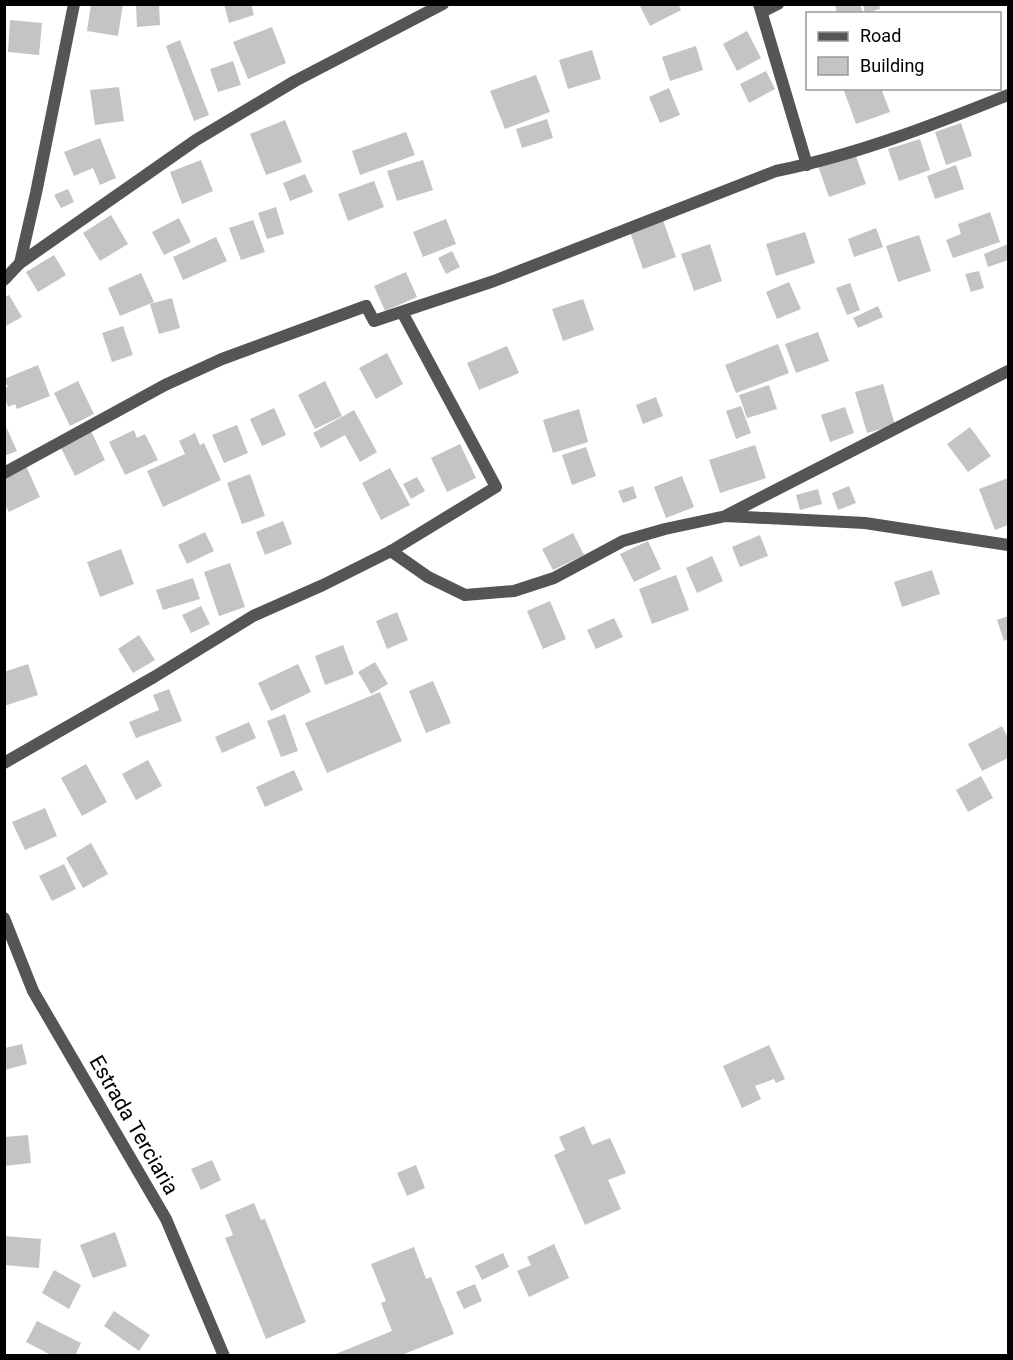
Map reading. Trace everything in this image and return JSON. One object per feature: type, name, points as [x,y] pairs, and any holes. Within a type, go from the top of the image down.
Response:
[{"type":"street","points":[[20,263],[74,4]]},
{"type":"street","points":[[4,280],[20,263],[196,140],[295,81],[442,4]]},
{"type":"street","points":[[778,4],[761,8],[807,165]]},
{"type":"street","points":[[4,473],[165,385],[222,359],[366,306],[374,321],[402,312],[494,281],[776,171],[807,165],[929,127],[1008,95]]},
{"type":"street","points":[[4,763],[154,677],[253,616],[391,552],[496,487],[402,312]]},
{"type":"street","points":[[726,516],[1008,371]]},
{"type":"street","points":[[391,552],[428,577],[465,595],[514,591],[554,578],[623,541],[726,516],[865,523],[1008,545]]},
{"type":"street","name":"Estrada Terciaria","points":[[4,918],[37,999],[166,1219],[224,1356]]},
{"type":"building","points":[[91,4],[123,4],[118,36],[87,31]]},
{"type":"building","points":[[136,4],[159,4],[160,25],[137,27]]},
{"type":"building","points":[[224,4],[251,4],[254,15],[229,23]]},
{"type":"building","points":[[639,4],[678,4],[681,10],[650,26]]},
{"type":"building","points":[[835,4],[860,4],[862,12],[837,12]]},
{"type":"building","points":[[863,4],[879,4],[880,9],[865,12]]},
{"type":"building","points":[[10,20],[42,23],[39,55],[8,52]]},
{"type":"building","points":[[272,27],[286,63],[248,79],[233,42]]},
{"type":"building","points":[[747,31],[761,58],[737,71],[723,44]]},
{"type":"building","points":[[180,40],[209,115],[194,121],[166,46]]},
{"type":"building","points":[[696,46],[703,70],[670,81],[662,57]]},
{"type":"building","points":[[592,50],[601,79],[568,89],[559,60]]},
{"type":"building","points":[[233,61],[241,85],[218,92],[210,69]]},
{"type":"building","points":[[766,71],[775,89],[749,103],[740,84]]},
{"type":"building","points":[[536,75],[550,112],[505,129],[490,91]]},
{"type":"building","points":[[119,87],[124,121],[95,125],[90,90]]},
{"type":"building","points":[[669,88],[680,115],[660,123],[649,97]]},
{"type":"building","points":[[844,90],[882,90],[890,112],[856,124]]},
{"type":"building","points":[[547,119],[553,138],[522,148],[516,129]]},
{"type":"building","points":[[285,120],[302,162],[266,175],[250,134]]},
{"type":"building","points":[[961,123],[972,156],[946,165],[935,132]]},
{"type":"building","points":[[406,132],[415,155],[360,175],[352,151]]},
{"type":"building","points":[[100,138],[116,178],[100,185],[93,168],[74,176],[64,152]]},
{"type":"building","points":[[920,139],[930,170],[899,181],[888,149]]},
{"type":"building","points":[[854,151],[866,184],[829,197],[817,163]]},
{"type":"building","points":[[201,160],[213,191],[182,204],[170,172]]},
{"type":"building","points":[[423,160],[433,190],[397,201],[387,171]]},
{"type":"building","points":[[956,165],[964,189],[935,199],[927,176]]},
{"type":"building","points":[[305,174],[313,192],[290,201],[283,183]]},
{"type":"building","points":[[374,181],[384,207],[348,221],[338,194]]},
{"type":"building","points":[[68,189],[74,202],[61,208],[54,195]]},
{"type":"building","points":[[276,207],[284,234],[267,239],[258,213]]},
{"type":"building","points":[[990,212],[1000,242],[953,258],[946,240],[961,234],[958,224]]},
{"type":"building","points":[[111,215],[128,244],[100,261],[83,233]]},
{"type":"building","points":[[179,218],[191,242],[164,255],[152,232]]},
{"type":"building","points":[[446,219],[456,244],[423,257],[413,232]]},
{"type":"building","points":[[253,220],[265,252],[241,260],[229,228]]},
{"type":"building","points":[[663,220],[676,257],[643,269],[630,232]]},
{"type":"building","points":[[876,228],[883,247],[854,257],[848,239]]},
{"type":"building","points":[[805,232],[815,263],[776,276],[766,244]]},
{"type":"building","points":[[919,235],[931,271],[898,282],[886,246]]},
{"type":"building","points":[[216,237],[227,261],[183,280],[173,257]]},
{"type":"building","points":[[710,244],[722,281],[694,291],[681,254]]},
{"type":"building","points":[[1008,244],[1008,260],[988,267],[984,254]]},
{"type":"building","points":[[452,251],[460,267],[446,274],[438,258]]},
{"type":"building","points":[[54,255],[66,275],[38,292],[26,272]]},
{"type":"building","points":[[979,271],[984,288],[971,292],[965,274]]},
{"type":"building","points":[[406,272],[417,297],[385,311],[374,286]]},
{"type":"building","points":[[141,273],[154,302],[120,316],[108,288]]},
{"type":"building","points":[[789,282],[801,309],[777,319],[766,292]]},
{"type":"building","points":[[850,283],[860,310],[847,315],[836,288]]},
{"type":"building","points":[[9,295],[22,317],[4,327],[4,298]]},
{"type":"building","points":[[172,298],[180,328],[159,334],[150,304]]},
{"type":"building","points":[[583,299],[594,330],[563,341],[552,309]]},
{"type":"building","points":[[878,306],[883,317],[858,328],[853,318]]},
{"type":"building","points":[[123,326],[133,355],[112,362],[102,333]]},
{"type":"building","points":[[818,332],[829,361],[796,373],[785,344]]},
{"type":"building","points":[[778,344],[789,373],[736,393],[725,365]]},
{"type":"building","points":[[507,346],[519,373],[479,390],[467,363]]},
{"type":"building","points":[[387,353],[403,384],[376,399],[359,368]]},
{"type":"building","points":[[38,365],[50,396],[17,409],[15,404],[8,407],[4,388],[8,387],[4,379]]},
{"type":"building","points":[[78,381],[94,414],[70,426],[54,393]]},
{"type":"building","points":[[325,381],[342,416],[315,429],[298,395]]},
{"type":"building","points":[[883,384],[895,425],[867,433],[855,392]]},
{"type":"building","points":[[769,385],[777,409],[747,418],[739,395]]},
{"type":"building","points":[[656,397],[663,416],[643,424],[636,405]]},
{"type":"building","points":[[741,406],[751,433],[736,439],[726,411]]},
{"type":"building","points":[[845,407],[854,433],[830,442],[821,415]]},
{"type":"building","points":[[274,408],[286,435],[262,446],[250,419]]},
{"type":"building","points":[[579,409],[588,442],[553,453],[543,420]]},
{"type":"building","points":[[354,410],[377,452],[360,462],[345,435],[321,448],[313,433]]},
{"type":"building","points":[[4,422],[17,451],[4,456]]},
{"type":"building","points":[[237,425],[248,453],[224,463],[212,435]]},
{"type":"building","points":[[970,427],[991,456],[968,472],[947,444]]},
{"type":"building","points":[[134,430],[137,438],[145,434],[158,460],[125,475],[109,442]]},
{"type":"building","points":[[91,431],[105,460],[75,476],[60,446]]},
{"type":"building","points":[[195,433],[200,445],[204,443],[221,480],[163,507],[147,471],[185,454],[179,441]]},
{"type":"building","points":[[460,444],[476,478],[447,492],[431,458]]},
{"type":"building","points":[[755,445],[766,478],[720,493],[709,460]]},
{"type":"building","points":[[586,447],[596,476],[572,485],[562,455]]},
{"type":"building","points":[[26,466],[40,497],[9,512],[4,503],[4,476]]},
{"type":"building","points":[[390,468],[410,505],[381,520],[362,483]]},
{"type":"building","points":[[250,474],[265,516],[242,524],[227,483]]},
{"type":"building","points":[[682,476],[694,507],[666,518],[654,487]]},
{"type":"building","points":[[417,477],[425,491],[411,499],[403,484]]},
{"type":"building","points":[[1008,478],[1008,525],[995,530],[979,489]]},
{"type":"building","points":[[633,486],[637,498],[623,503],[618,491]]},
{"type":"building","points":[[849,486],[856,503],[838,510],[832,493]]},
{"type":"building","points":[[818,489],[822,504],[800,510],[796,495]]},
{"type":"building","points":[[283,521],[292,544],[265,555],[256,532]]},
{"type":"building","points":[[205,532],[214,551],[187,564],[178,545]]},
{"type":"building","points":[[573,533],[584,555],[553,570],[542,549]]},
{"type":"building","points":[[760,535],[768,556],[740,567],[732,547]]},
{"type":"building","points":[[648,541],[661,569],[634,582],[620,554]]},
{"type":"building","points":[[121,549],[134,584],[100,597],[87,562]]},
{"type":"building","points":[[712,556],[723,581],[697,593],[686,568]]},
{"type":"building","points":[[230,563],[245,607],[219,616],[204,572]]},
{"type":"building","points":[[932,570],[940,594],[902,607],[894,582]]},
{"type":"building","points":[[676,575],[689,610],[652,624],[639,589]]},
{"type":"building","points":[[193,578],[200,599],[163,610],[156,590]]},
{"type":"building","points":[[550,601],[566,639],[543,649],[527,611]]},
{"type":"building","points":[[201,606],[210,624],[191,633],[182,615]]},
{"type":"building","points":[[397,612],[408,640],[387,649],[376,621]]},
{"type":"building","points":[[1008,616],[1008,639],[1004,641],[997,620]]},
{"type":"building","points":[[614,618],[623,637],[596,649],[587,630]]},
{"type":"building","points":[[139,635],[155,660],[133,673],[118,649]]},
{"type":"building","points":[[343,645],[354,674],[325,685],[315,656]]},
{"type":"building","points":[[375,662],[388,684],[371,694],[358,672]]},
{"type":"building","points":[[28,664],[38,695],[4,706],[4,672]]},
{"type":"building","points":[[298,664],[311,692],[271,711],[258,683]]},
{"type":"building","points":[[433,681],[451,723],[426,733],[409,691]]},
{"type":"building","points":[[169,689],[182,721],[136,738],[129,722],[159,710],[153,695]]},
{"type":"building","points":[[380,692],[402,741],[327,773],[305,723]]},
{"type":"building","points":[[285,714],[298,751],[281,757],[267,721]]},
{"type":"building","points":[[249,722],[256,738],[222,753],[215,737]]},
{"type":"building","points":[[1002,726],[1008,738],[1008,758],[982,771],[968,744]]},
{"type":"building","points":[[148,760],[162,786],[136,800],[122,774]]},
{"type":"building","points":[[86,764],[107,802],[82,816],[61,778]]},
{"type":"building","points":[[294,770],[303,790],[265,807],[256,787]]},
{"type":"building","points":[[981,776],[993,798],[968,812],[956,790]]},
{"type":"building","points":[[45,808],[57,836],[25,850],[12,822]]},
{"type":"building","points":[[91,843],[108,874],[83,888],[66,858]]},
{"type":"building","points":[[64,864],[76,889],[52,901],[39,876]]},
{"type":"building","points":[[22,1044],[27,1064],[5,1070],[5,1048]]},
{"type":"building","points":[[769,1045],[785,1079],[776,1083],[774,1079],[755,1086],[761,1099],[742,1108],[723,1066]]},
{"type":"building","points":[[584,1126],[592,1145],[610,1138],[626,1173],[608,1180],[621,1209],[585,1225],[554,1155],[565,1150],[559,1137]]},
{"type":"building","points":[[28,1135],[31,1163],[4,1166],[4,1137]]},
{"type":"building","points":[[212,1160],[221,1180],[201,1190],[191,1169]]},
{"type":"building","points":[[416,1165],[425,1188],[407,1196],[397,1173]]},
{"type":"building","points":[[254,1203],[261,1220],[265,1219],[306,1322],[266,1339],[225,1238],[233,1235],[225,1215]]},
{"type":"building","points":[[115,1232],[127,1266],[93,1278],[80,1245]]},
{"type":"building","points":[[4,1236],[41,1239],[39,1268],[4,1265]]},
{"type":"building","points":[[554,1244],[569,1278],[529,1297],[517,1271],[531,1265],[527,1257]]},
{"type":"building","points":[[414,1247],[426,1279],[431,1277],[454,1334],[399,1356],[331,1356],[392,1331],[381,1303],[386,1301],[371,1264]]},
{"type":"building","points":[[503,1253],[509,1267],[482,1280],[475,1266]]},
{"type":"building","points":[[54,1270],[81,1285],[69,1309],[42,1293]]},
{"type":"building","points":[[475,1284],[482,1301],[464,1309],[456,1292]]},
{"type":"building","points":[[114,1311],[150,1335],[139,1351],[104,1326]]},
{"type":"building","points":[[37,1321],[81,1343],[75,1356],[53,1356],[26,1342]]}]
